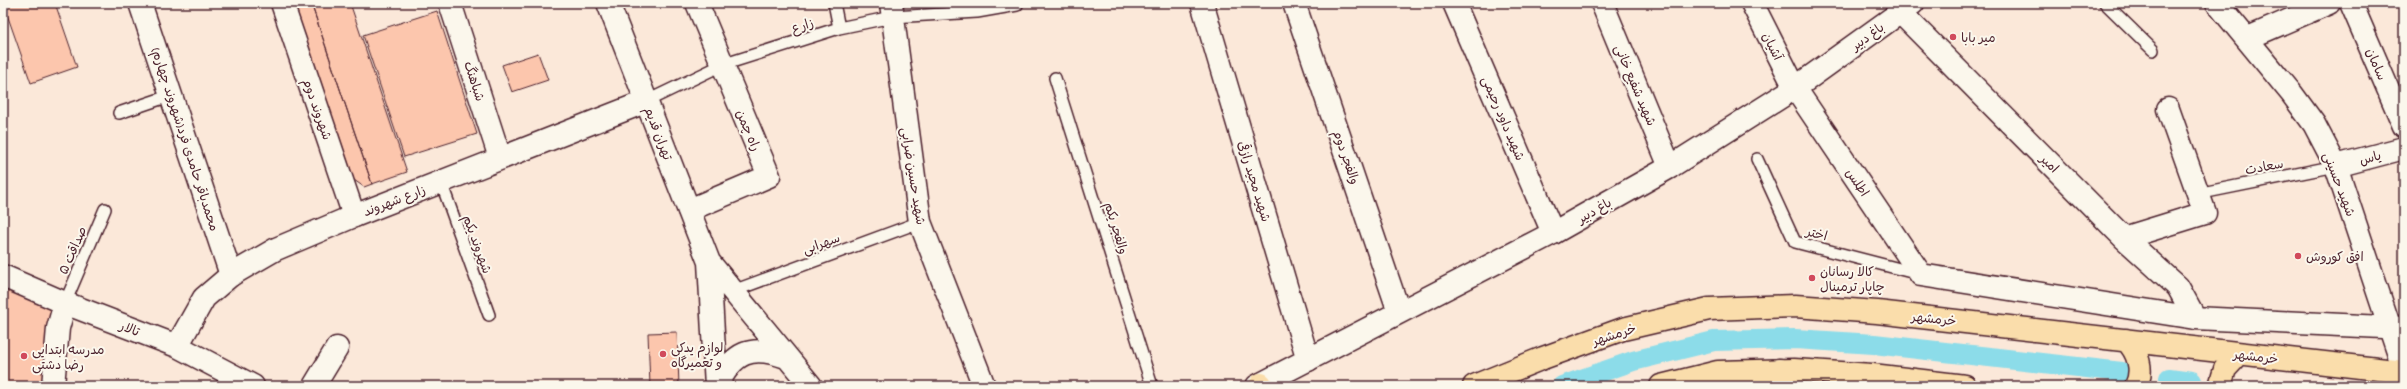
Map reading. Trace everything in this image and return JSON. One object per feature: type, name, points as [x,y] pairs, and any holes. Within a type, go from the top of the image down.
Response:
[{"type":"main road","name":"خرمشهر","points":[[1474,386],[1543,358],[1623,329],[1709,309],[1795,306],[1877,312],[2239,354],[2404,371]]},
{"type":"main road","points":[[2126,340],[2137,355],[2139,364],[2139,374],[2136,386]]},
{"type":"main road","points":[[2220,386],[2225,369],[2239,354]]},
{"type":"main road","points":[[1661,386],[1718,372],[1779,378],[1965,386]]},
{"type":"street","name":"محمدباقر حامدی فرد(شهروند چهارم)","points":[[140,3],[231,275]]},
{"type":"street","name":"شهروند دوم","points":[[282,3],[354,216]]},
{"type":"street","name":"شباهنگ","points":[[450,3],[500,158]]},
{"type":"street","name":"تهران قدیم","points":[[608,3],[709,262]]},
{"type":"street","name":"راه چمن","points":[[689,210],[769,176],[697,3]]},
{"type":"street","name":"شهید مجید رازقی","points":[[1202,3],[1308,360]]},
{"type":"street","name":"والفجر دوم","points":[[1294,3],[1399,312]]},
{"type":"street","name":"شهید داود رحیمی","points":[[1454,3],[1553,233]]},
{"type":"street","name":"شهید شفیع خانی","points":[[1602,3],[1670,167]]},
{"type":"street","name":"آشیان","points":[[1752,3],[1794,88]]},
{"type":"street","name":"شهید حسینی","points":[[2217,3],[2248,38],[2314,124],[2336,166],[2397,329],[2404,371]]},
{"type":"street","points":[[2248,38],[2329,3]]},
{"type":"street","name":"سامان","points":[[2351,3],[2404,126]]},
{"type":"street","name":"باغ دبیر","points":[[1260,385],[1553,233],[1670,167],[1794,88],[1907,7]]},
{"type":"street","name":"امیر","points":[[1907,7],[2124,238],[2178,287],[2195,318]]},
{"type":"street","name":"شهید حسین ضرابی","points":[[892,10],[920,222],[984,386]]},
{"type":"street","name":"اطلس","points":[[1794,88],[1921,275]]},
{"type":"street","name":"زارع شهروند","points":[[177,346],[204,298],[231,275],[276,249],[354,216],[646,101]]},
{"type":"street","points":[[2124,238],[2205,214],[2168,109]]},
{"type":"street","name":"یاس","points":[[2336,166],[2404,148]]},
{"type":"street","points":[[709,262],[811,386]]},
{"type":"street","points":[[709,262],[717,386]]},
{"type":"street","points":[[1921,275],[2195,318],[2397,329]]},
{"type":"street","name":"تالار","points":[[3,276],[65,303],[177,346],[224,378],[254,386]]},
{"type":"street","points":[[53,386],[58,328],[65,303]]},
{"type":"street","points":[[314,386],[337,348]]},
{"type":"street","points":[[717,386],[725,370],[737,358],[750,351],[768,350],[786,357]]},
{"type":"lane","points":[[834,3],[839,28]]},
{"type":"lane","name":"زارع","points":[[646,101],[722,65],[892,10],[977,12],[1017,5],[1016,3]]},
{"type":"lane","points":[[2105,3],[2153,50]]},
{"type":"lane","name":"والفجر یکم","points":[[1055,78],[1152,386]]},
{"type":"lane","points":[[119,113],[172,95]]},
{"type":"lane","name":"اختر","points":[[1757,159],[1795,242],[1921,275]]},
{"type":"lane","name":"سعادت","points":[[2198,194],[2336,166]]},
{"type":"lane","name":"شهروند یکم","points":[[441,182],[489,315]]},
{"type":"lane","name":"صداقت ۵","points":[[65,303],[105,209]]},
{"type":"lane","name":"سهرابی","points":[[733,291],[920,222]]},
{"type":"building","points":[[3,3],[55,3],[77,67],[31,83]]},
{"type":"building","points":[[294,3],[311,3],[372,184],[364,187],[354,180]]},
{"type":"building","points":[[311,3],[350,3],[407,172],[372,184]]},
{"type":"building","points":[[437,11],[477,134],[404,157],[363,35]]},
{"type":"building","points":[[538,53],[548,80],[512,92],[502,65]]},
{"type":"building","name":"مدرسه ابتدایی رضا دشتی","points":[[3,285],[52,309],[48,325],[43,386],[3,386]]},
{"type":"building","name":"لوازم یدکی و تعمیرگاه","points":[[677,332],[679,386],[650,386],[648,333]]},
{"type":"waterway","points":[[1562,386],[1633,361],[1714,341],[1795,339],[1874,344],[2122,372]]},
{"type":"waterway","points":[[2169,378],[2192,381]]},
{"type":"place","name":"میر بابا","points":[[1953,37]]},
{"type":"place","name":"افق کوروش","points":[[2298,256]]},
{"type":"place","name":"کالا رسانان چاپار ترمینال","points":[[1812,278]]},
{"type":"place","name":"لوازم یدکی و تعمیرگاه","points":[[663,354]]},
{"type":"place","name":"مدرسه ابتدایی رضا دشتی","points":[[24,356]]}]
